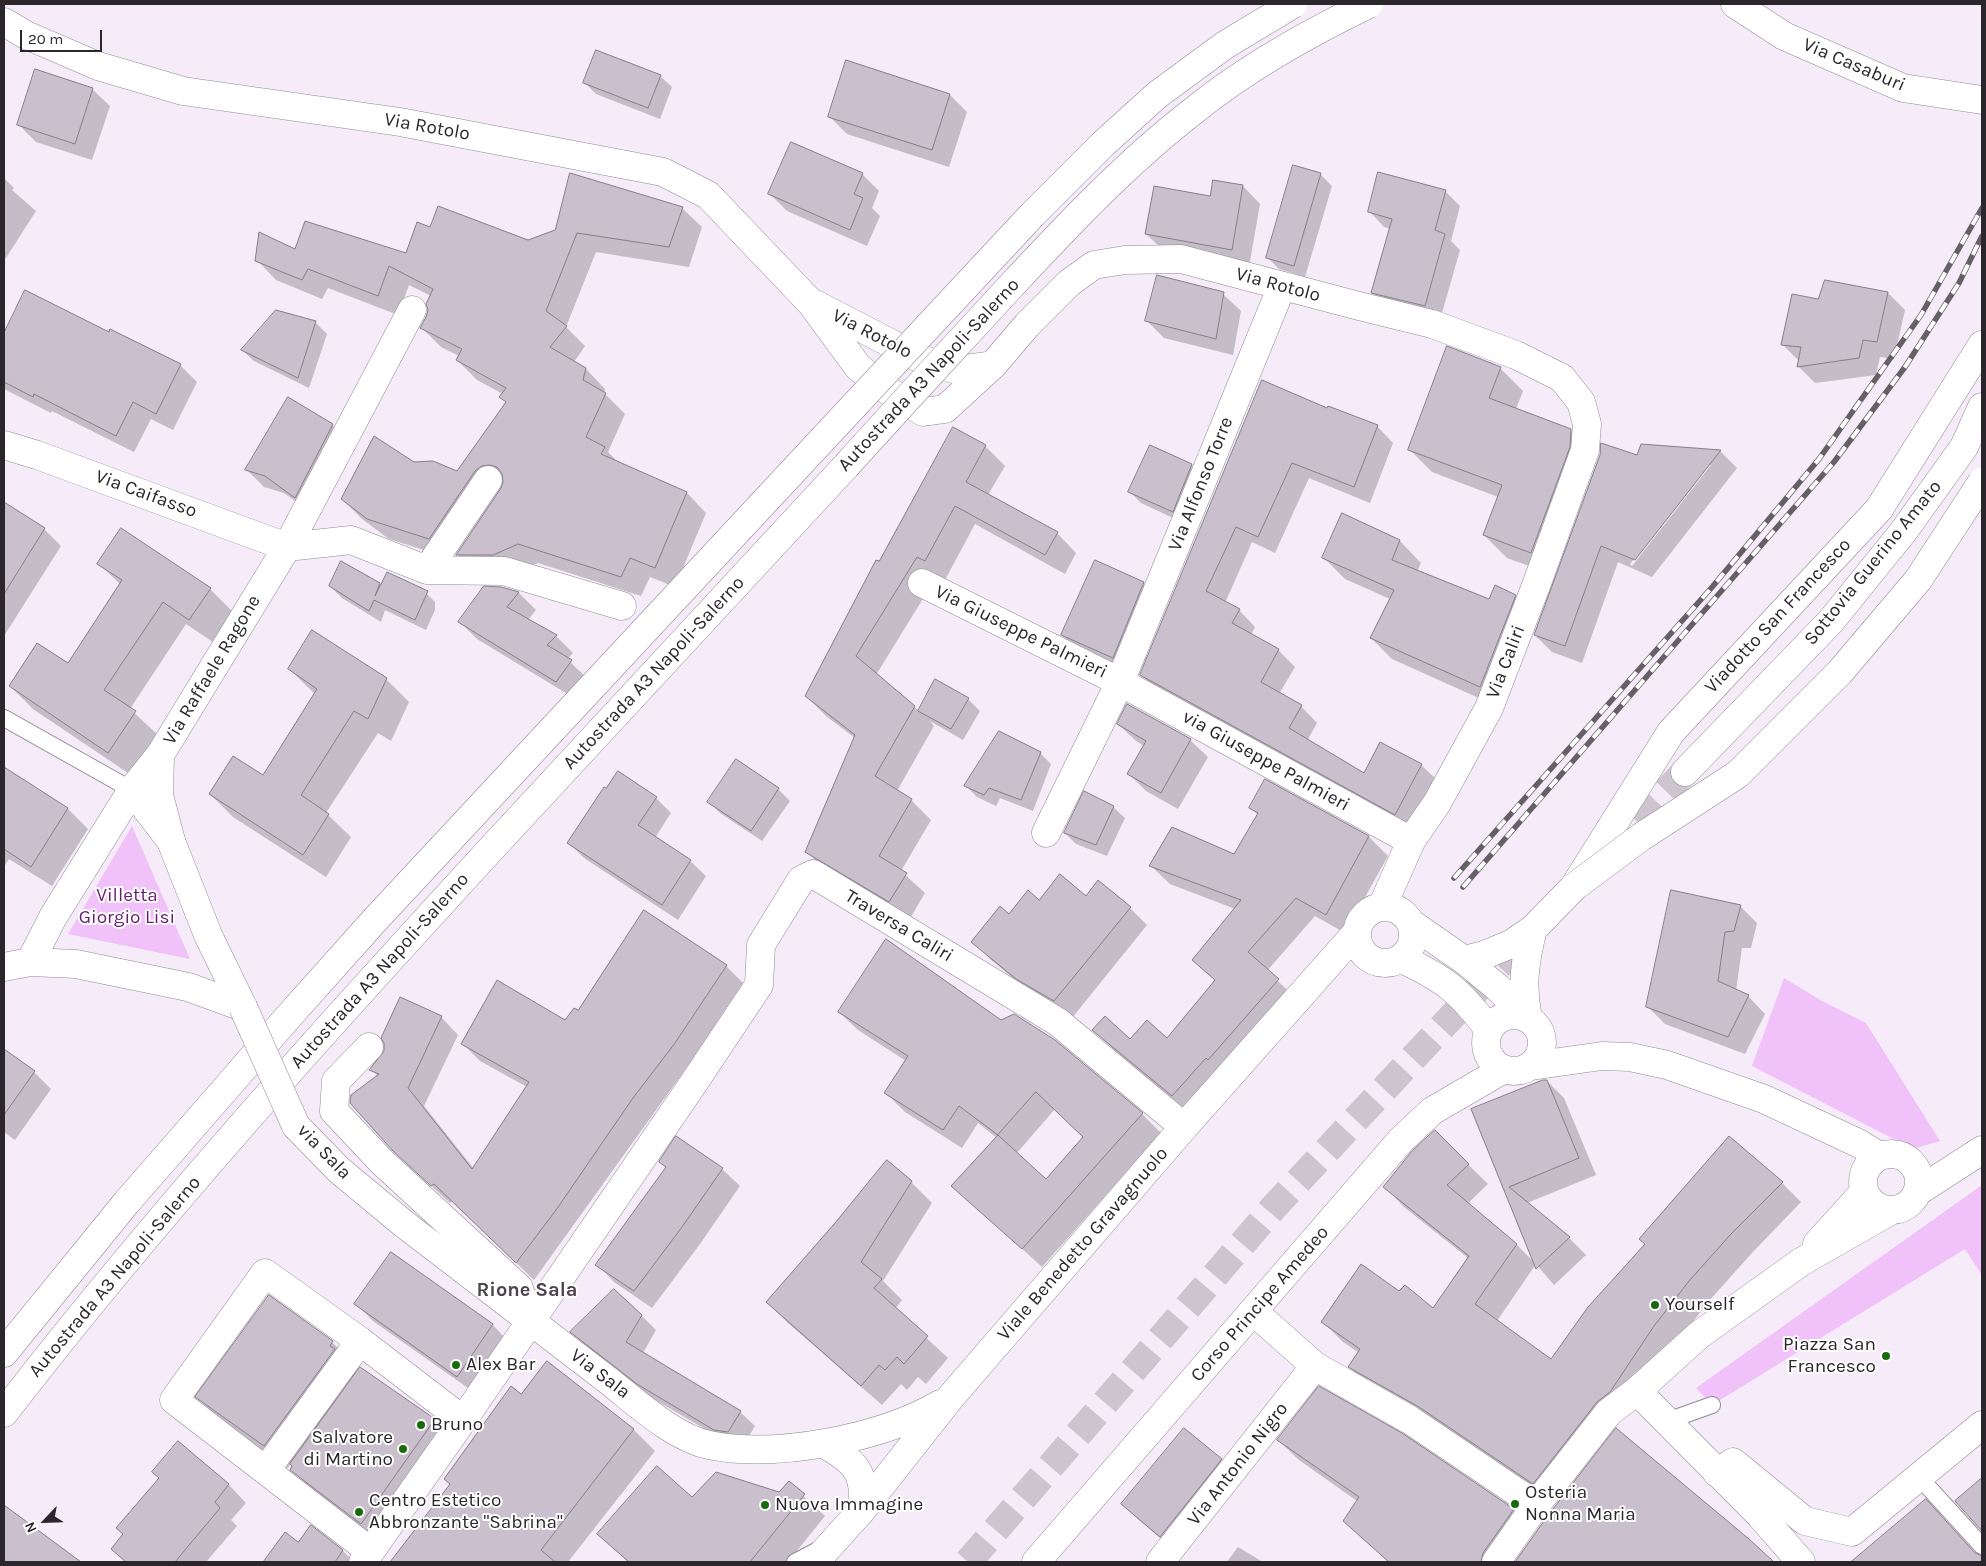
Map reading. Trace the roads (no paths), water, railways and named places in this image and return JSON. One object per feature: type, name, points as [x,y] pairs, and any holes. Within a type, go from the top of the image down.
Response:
[{"type":"main road","name":"Autostrada A3 Napoli-Salerno","points":[[4,1353],[126,1204],[373,922],[1019,228],[1157,95],[1225,45],[1293,4]]},
{"type":"main road","name":"Autostrada A3 Napoli-Salerno","points":[[4,1413],[144,1239],[308,1049],[1077,215],[1132,161],[1192,111],[1244,73],[1314,31],[1369,4]]},
{"type":"main road","name":"Via Casaburi","points":[[1735,4],[1784,36],[1904,88],[1982,100]]},
{"type":"main road","name":"Via Rotolo","points":[[4,22],[26,35],[98,66],[183,91],[400,122],[663,172],[708,195],[811,302],[858,367],[886,390],[922,412],[945,409],[993,365],[1027,325],[1069,283],[1094,265],[1125,260],[1181,259],[1432,324],[1516,355],[1562,378],[1581,402]]},
{"type":"main road","name":"Via Alfonso Torre","points":[[1120,682],[1282,286]]},
{"type":"main road","name":"Via Rotolo","points":[[811,302],[921,359],[957,370],[993,365]]},
{"type":"main road","name":"Via Raffaele Ragone","points":[[17,964],[52,917],[132,790],[160,755],[287,547],[412,310]]},
{"type":"main road","name":"Viadotto San Francesco","points":[[1574,887],[1671,732],[1879,508],[1982,345]]},
{"type":"main road","name":"Via Caliri","points":[[1382,907],[1411,841],[1437,803],[1489,708],[1585,450],[1587,424],[1581,402]]},
{"type":"main road","name":"Sottovia Guerino Amato","points":[[1685,772],[1831,621],[1903,532],[1964,447],[1982,407]]},
{"type":"main road","name":"Via Caifasso","points":[[4,445],[37,455],[287,547]]},
{"type":"main road","points":[[427,570],[488,480]]},
{"type":"main road","name":"Viadotto San Francesco","points":[[1464,960],[1484,955],[1511,944],[1533,929],[1574,887],[1641,837],[1738,774],[1840,672],[1918,580],[1982,482]]},
{"type":"main road","points":[[287,547],[351,540],[427,570],[504,571],[622,606]]},
{"type":"main road","name":"Via Giuseppe Palmieri","points":[[922,583],[1120,682]]},
{"type":"main road","points":[[1046,834],[1120,682]]},
{"type":"main road","name":"via Giuseppe Palmieri","points":[[1120,682],[1411,841]]},
{"type":"main road","points":[[160,755],[158,795],[172,841],[208,935],[243,1008]]},
{"type":"main road","points":[[132,790],[172,841]]},
{"type":"main road","name":"Traversa Caliri","points":[[530,1321],[759,985],[761,945],[801,880],[814,874],[1058,1022],[1184,1127]]},
{"type":"main road","points":[[1382,907],[1390,907],[1400,910],[1412,924],[1413,943],[1409,952],[1402,959],[1384,964],[1375,962],[1361,950],[1357,932],[1365,915],[1382,907]]},
{"type":"main road","points":[[1412,924],[1464,960],[1497,987],[1534,1025]]},
{"type":"main road","points":[[1531,1066],[1538,1059],[1543,1041],[1524,1000],[1526,958],[1533,929]]},
{"type":"main road","name":"Viale Benedetto Gravagnuolo","points":[[824,1552],[861,1511],[950,1398],[1184,1127],[1357,932]]},
{"type":"main road","points":[[1402,959],[1432,973],[1450,985],[1474,1010],[1489,1030],[1486,1048],[1495,1064],[1504,1069]]},
{"type":"main road","name":"Via Raffaele Ragone","points":[[17,964],[76,964],[188,987],[243,1008]]},
{"type":"main road","name":"via Sala","points":[[243,1008],[296,1126],[339,1170],[404,1224]]},
{"type":"main road","name":"Corso Principe Amedeo","points":[[1489,1030],[1494,1022],[1501,1017],[1520,1014],[1534,1025],[1602,1056]]},
{"type":"main road","points":[[369,1047],[336,1081],[334,1111],[382,1162],[519,1288],[530,1321],[463,1420],[366,1557],[266,1470],[174,1400],[265,1273],[360,1341],[463,1420]]},
{"type":"main road","name":"Corso Principe Amedeo","points":[[1036,1562],[1401,1140],[1432,1111],[1504,1069],[1522,1070],[1531,1066],[1602,1056],[1630,1057],[1667,1065],[1764,1099],[1860,1144],[1869,1174]]},
{"type":"main road","points":[[1801,1262],[1869,1174],[1894,1154],[1909,1160],[1978,1154]]},
{"type":"main road","points":[[1917,1192],[1978,1154]]},
{"type":"main road","points":[[1496,1562],[1536,1505],[1609,1412],[1699,1335],[1801,1262],[1892,1210],[1908,1205],[1914,1199],[1919,1183],[1918,1174],[1909,1160]]},
{"type":"main road","points":[[1869,1174],[1875,1206],[1892,1210]]},
{"type":"main road","name":"Via Sala","points":[[404,1224],[676,1432],[709,1445],[748,1449],[824,1444],[879,1431],[907,1421],[950,1398]]},
{"type":"main road","points":[[1253,1311],[1315,1366],[1410,1420],[1536,1505]]},
{"type":"main road","points":[[266,1470],[360,1341]]},
{"type":"main road","name":"Via Antonio Nigro","points":[[1160,1562],[1315,1366]]},
{"type":"main road","points":[[1637,1390],[1759,1514],[1801,1562]]},
{"type":"main road","points":[[1717,1473],[1733,1462],[1805,1522],[1852,1532],[1982,1425]]},
{"type":"main road","points":[[824,1444],[840,1453],[857,1470],[864,1484],[861,1511]]},
{"type":"lane","points":[[4,718],[132,790]]},
{"type":"lane","points":[[1667,1422],[1712,1405]]},
{"type":"lane","points":[[1919,1477],[1982,1546]]},
{"type":"lane","points":[[795,1562],[824,1552]]},
{"type":"tunnel","points":[[1608,852],[1685,772]]},
{"type":"tunnel","points":[[968,1562],[1274,1207],[1528,935]]},
{"type":"railway","points":[[1454,878],[1713,586],[1819,459],[1921,315],[1982,208]]},
{"type":"railway","points":[[1463,887],[1834,462],[1905,367],[1959,283],[1982,236]]},
{"type":"place","name":"Yourself","points":[[1655,1305]]},
{"type":"place","name":"Piazza San Francesco","points":[[1886,1356]]},
{"type":"place","name":"Alex Bar","points":[[456,1365]]},
{"type":"place","name":"Bruno","points":[[421,1425]]},
{"type":"place","name":"Salvatore di Martino","points":[[403,1449]]},
{"type":"place","name":"Osteria Nonna Maria","points":[[1515,1504]]},
{"type":"place","name":"Nuova Immagine","points":[[765,1505]]},
{"type":"place","name":"Centro Estetico Abbronzante \"Sabrina\"","points":[[359,1512]]},
{"type":"district","name":"Rione Sala","points":[[527,1290]]},
{"type":"park label","name":"Villetta Giorgio Lisi","points":[[127,907]]}]
